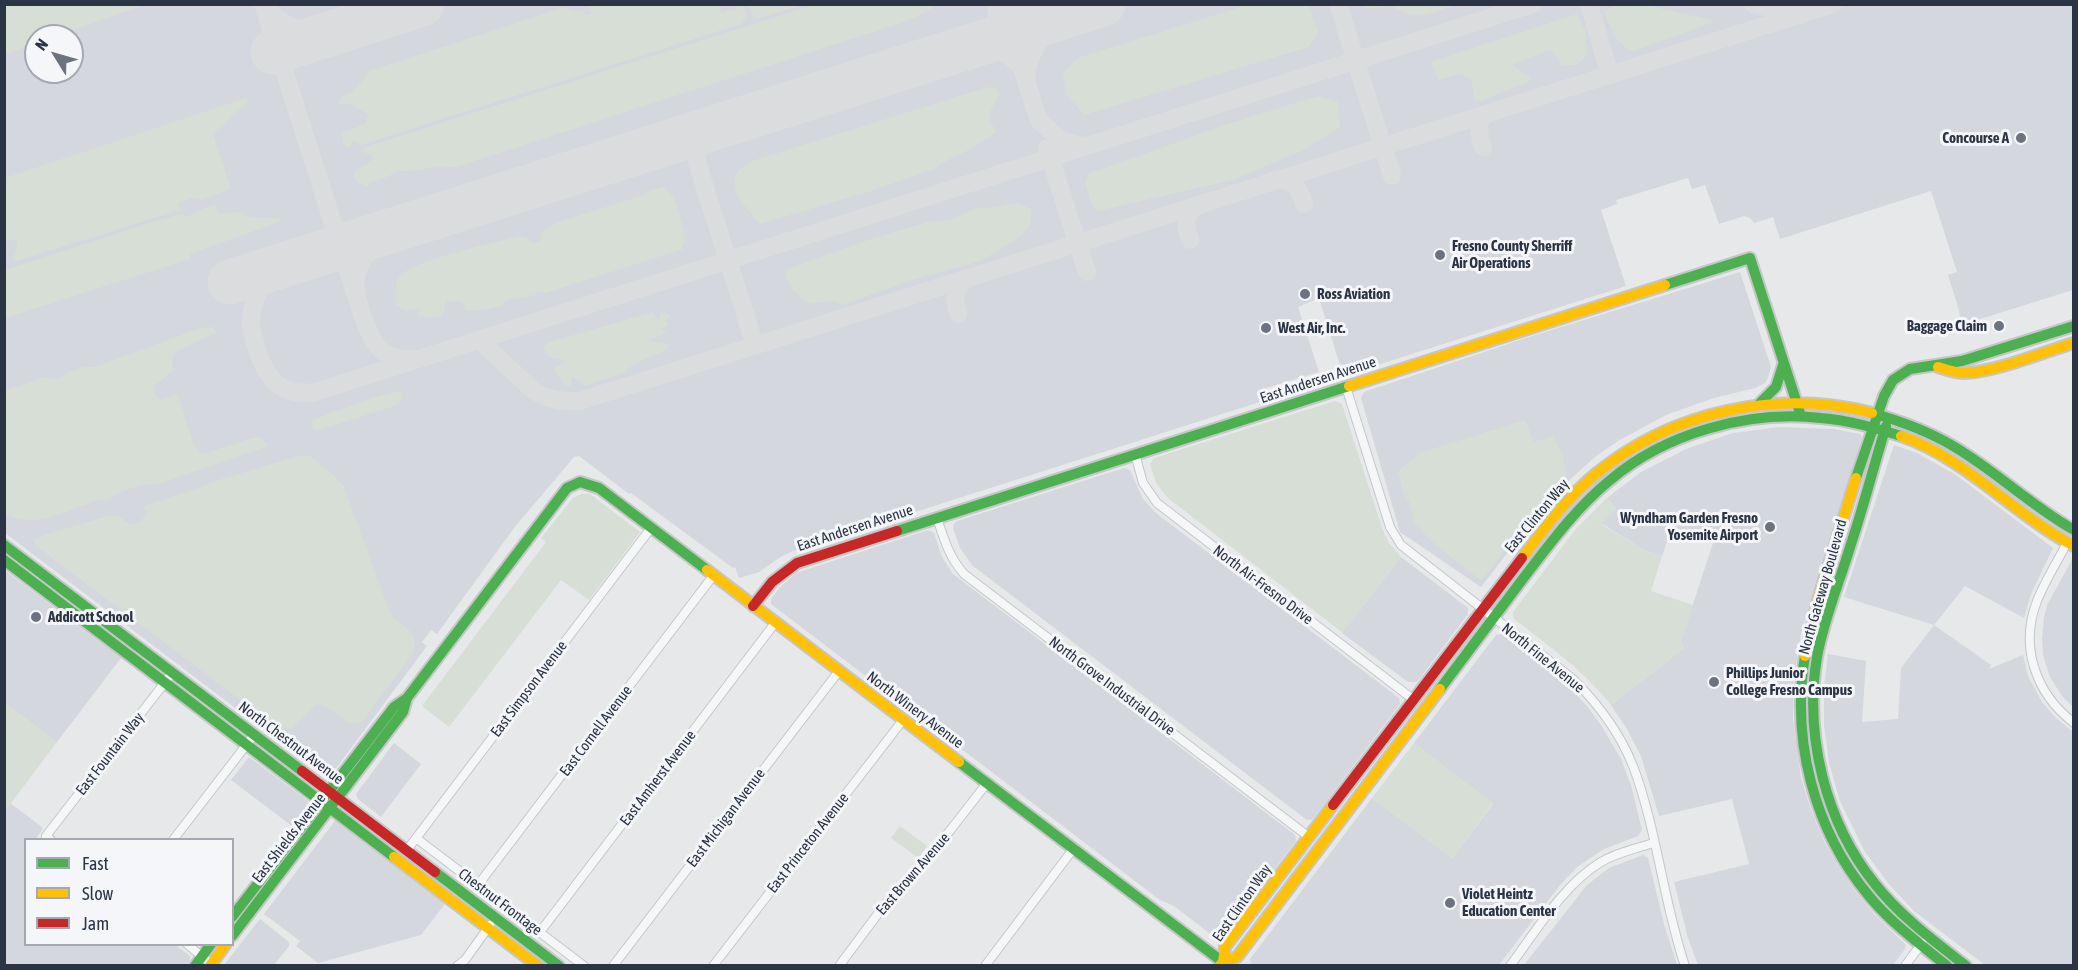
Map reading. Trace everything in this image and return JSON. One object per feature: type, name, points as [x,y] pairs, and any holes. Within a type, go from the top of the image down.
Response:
[{"type":"main road","name":"East Andersen Avenue","points":[[753,606],[775,576],[797,562],[1750,258],[1801,416]]},
{"type":"main road","name":"North Gateway Boulevard","points":[[1966,966],[1891,920],[1867,894],[1837,849],[1814,794],[1803,747],[1800,709],[1802,668],[1814,617],[1872,426],[1886,390],[1894,378],[1905,370],[1918,366],[1962,361],[2073,326]]},
{"type":"main road","points":[[1933,365],[1952,372],[1971,373],[2073,343]]},
{"type":"main road","points":[[1760,404],[1777,388],[1782,378],[1784,362]]},
{"type":"main road","name":"East Clinton Way","points":[[1224,964],[1225,947],[1549,522],[1578,489],[1613,460],[1657,434],[1699,417],[1760,404],[1796,402],[1843,406],[1888,417],[1922,429],[1959,449],[2073,531]]},
{"type":"main road","name":"East Clinton Way","points":[[1224,964],[1237,957],[1571,518],[1627,467],[1649,454],[1699,432],[1749,420],[1801,416],[1872,426],[1914,441],[1949,459],[2046,530],[2071,543]]},
{"type":"main road","name":"North Gateway Boulevard","points":[[1888,417],[1850,549],[1826,620],[1815,669],[1812,711],[1817,759],[1839,826],[1864,871],[1947,966]]},
{"type":"main road","points":[[1604,486],[1607,473],[1612,468],[1657,434]]},
{"type":"main road","name":"North Winery Avenue","points":[[582,481],[599,488],[1224,964]]},
{"type":"main road","name":"East Shields Avenue","points":[[234,914],[394,707],[407,698],[563,492],[572,483],[582,481]]},
{"type":"main road","name":"North Chestnut Avenue","points":[[8,547],[559,966]]},
{"type":"main road","name":"North Chestnut Avenue","points":[[4,560],[538,966]]},
{"type":"main road","points":[[1814,617],[1826,620]]},
{"type":"main road","name":"East Shields Avenue","points":[[234,933],[404,712],[407,698]]},
{"type":"main road","points":[[415,872],[417,869],[422,869],[448,889],[471,900]]},
{"type":"main road","points":[[195,966],[210,946]]},
{"type":"main road","points":[[211,965],[225,946]]},
{"type":"street","name":"North Fine Avenue","points":[[1346,387],[1394,536],[1409,554],[1559,667],[1597,703],[1616,732],[1633,766],[1685,966]]},
{"type":"street","name":"North Air-Fresno Drive","points":[[1135,454],[1143,483],[1157,503],[1413,700]]},
{"type":"street","name":"North Grove Industrial Drive","points":[[938,518],[948,552],[964,574],[1310,837]]},
{"type":"street","name":"East Simpson Avenue","points":[[407,850],[651,528]]},
{"type":"street","points":[[2071,543],[2037,602],[2033,613],[2030,642],[2033,667],[2038,680],[2055,705],[2073,723]]},
{"type":"street","points":[[4,560],[8,547]]},
{"type":"street","name":"East Cornell Avenue","points":[[478,885],[713,576]]},
{"type":"street","name":"East Amherst Avenue","points":[[540,932],[775,623]]},
{"type":"street","name":"East Michigan Avenue","points":[[613,966],[839,671]]},
{"type":"street","name":"East Fountain Way","points":[[48,838],[173,672]]},
{"type":"street","name":"East Princeton Avenue","points":[[714,966],[903,720]]},
{"type":"street","points":[[175,838],[254,735]]},
{"type":"street","name":"East Brown Avenue","points":[[839,966],[883,907],[932,855],[987,783]]},
{"type":"street","name":"Chestnut Frontage","points":[[416,838],[584,966]]},
{"type":"street","points":[[1510,966],[1566,891],[1583,875],[1609,858],[1653,843]]},
{"type":"street","points":[[985,966],[1074,848]]},
{"type":"street","points":[[457,966],[465,960],[496,918]]},
{"type":"street","points":[[1905,966],[1924,941]]},
{"type":"street","points":[[188,946],[211,965]]},
{"type":"shaded area","points":[[148,4],[84,26],[84,24],[24,24],[24,48],[5,54],[5,5]]},
{"type":"shaded area","points":[[590,4],[722,5],[720,11],[723,13],[729,9],[735,11],[735,5],[743,5],[747,16],[741,24],[361,145],[353,141],[347,148],[344,145],[342,133],[365,124],[368,114],[352,104],[337,102],[362,83],[367,72],[564,7],[572,11],[582,11],[586,15],[591,14]]},
{"type":"shaded area","points":[[749,4],[802,5],[758,19],[753,16]]},
{"type":"shaded area","points":[[817,4],[935,5],[910,20],[456,167],[397,171],[367,186],[358,183],[353,174],[373,158],[369,153],[364,153],[365,147]]},
{"type":"shaded area","points":[[1251,4],[1309,5],[1318,32],[1309,47],[1084,115],[1066,94],[1063,74],[1077,58]]},
{"type":"shaded area","points":[[4,5],[2073,5],[2073,290],[1961,325],[1959,310],[1948,275],[1957,272],[1931,191],[1780,239],[1773,217],[1754,223],[1750,218],[1744,216],[1719,224],[1705,185],[1692,189],[1688,178],[1616,200],[1617,204],[1601,210],[1626,286],[1349,374],[1345,364],[1340,365],[1319,298],[1298,307],[1319,372],[1263,389],[1266,400],[796,550],[782,556],[759,572],[739,578],[735,567],[733,568],[631,493],[629,494],[579,456],[574,457],[514,528],[437,634],[431,630],[422,642],[427,646],[331,775],[325,775],[5,533]]},
{"type":"shaded area","points":[[1364,5],[1457,5],[1424,15],[1416,15],[1392,6],[1368,9]]},
{"type":"shaded area","points":[[1618,5],[1645,5],[1713,20],[1711,23],[1634,51],[1619,42],[1605,14],[1606,10]]},
{"type":"shaded area","points":[[1577,14],[1586,33],[1587,56],[1576,65],[1562,65],[1550,50],[1513,64],[1532,79],[1481,101],[1475,100],[1471,80],[1462,74],[1438,80],[1431,62]]},
{"type":"shaded area","points":[[988,87],[996,88],[999,94],[989,120],[997,132],[971,149],[938,165],[937,168],[871,191],[760,224],[746,208],[736,190],[737,174],[743,167],[755,160]]},
{"type":"shaded area","points":[[1318,96],[1338,102],[1340,127],[1302,151],[1232,180],[1098,211],[1091,204],[1085,183],[1088,174],[1228,124]]},
{"type":"shaded area","points":[[246,98],[248,102],[213,134],[230,186],[228,190],[202,200],[192,198],[179,202],[180,210],[17,261],[12,259],[16,252],[17,241],[9,239],[5,242],[5,178]]},
{"type":"shaded area","points":[[663,187],[674,198],[685,234],[683,249],[546,293],[536,291],[536,295],[505,300],[503,306],[484,310],[466,311],[461,302],[446,301],[443,316],[430,318],[418,315],[420,308],[405,311],[395,304],[398,279],[408,270],[421,264],[457,252],[521,236],[533,243],[540,241],[541,233],[555,223]]},
{"type":"shaded area","points":[[1016,203],[1032,209],[1029,227],[1017,239],[981,261],[912,280],[842,305],[832,301],[808,304],[800,298],[786,278],[785,273],[790,268],[868,240],[928,222],[949,220],[977,208],[992,208]]},
{"type":"shaded area","points":[[216,205],[219,214],[241,212],[246,217],[280,218],[279,222],[190,254],[190,259],[5,318],[5,270],[152,222],[182,214],[186,217]]},
{"type":"shaded area","points":[[1740,272],[1771,367],[1765,383],[1666,415],[1618,441],[1596,456],[1551,497],[1481,587],[1400,532],[1361,398],[1364,392],[1529,337]]},
{"type":"shaded area","points":[[653,312],[659,321],[660,313],[665,312],[671,317],[666,320],[668,326],[660,330],[668,331],[648,341],[670,344],[666,350],[634,364],[624,373],[585,386],[573,377],[572,385],[566,386],[554,371],[555,366],[563,365],[564,360],[551,357],[543,348],[546,344],[560,339]]},
{"type":"shaded area","points":[[213,327],[216,333],[175,352],[172,358],[173,371],[155,385],[155,394],[161,400],[178,394],[194,446],[202,454],[256,437],[261,438],[269,446],[158,484],[132,488],[109,500],[97,501],[48,518],[27,520],[5,514],[5,391],[44,377],[57,379],[71,371],[84,367],[95,367],[200,328]]},
{"type":"shaded area","points":[[401,392],[403,396],[398,405],[316,431],[312,428],[311,423],[314,419],[375,397]]},
{"type":"shaded area","points":[[1335,401],[1342,404],[1382,528],[1389,543],[1401,557],[1343,633],[1168,498],[1156,483],[1150,464],[1154,458]]},
{"type":"shaded area","points":[[1525,420],[1534,442],[1553,436],[1563,457],[1567,474],[1480,580],[1431,541],[1415,524],[1398,471],[1419,453]]},
{"type":"shaded area","points":[[1779,427],[1834,429],[1860,434],[1862,437],[1801,634],[1794,677],[1793,719],[1801,778],[1823,839],[1855,891],[1874,914],[1906,945],[1893,965],[1698,965],[1688,938],[1674,882],[1749,864],[1732,799],[1659,816],[1641,756],[1611,705],[1684,648],[1681,641],[1714,540],[1672,527],[1662,556],[1644,550],[1601,523],[1616,509],[1607,498],[1641,472],[1686,449],[1733,433]]},
{"type":"shaded area","points":[[1894,445],[1917,453],[1956,475],[2053,548],[2031,594],[2024,618],[1965,586],[1934,625],[1844,597]]},
{"type":"shaded area","points":[[298,456],[310,456],[334,475],[344,487],[390,611],[394,618],[411,632],[415,640],[413,654],[361,723],[350,724],[328,708],[317,704],[292,729],[277,728],[35,545],[34,540],[41,536],[108,516],[119,516],[127,523],[135,524],[141,521],[147,513],[143,506]]},
{"type":"shaded area","points":[[1124,468],[1130,470],[1143,499],[1156,513],[1399,698],[1400,704],[1313,819],[1307,820],[973,566],[960,548],[953,528],[957,521]]},
{"type":"shaded area","points":[[581,494],[590,494],[640,532],[589,600],[561,580],[449,727],[422,706],[546,542],[541,538],[573,498]]},
{"type":"shaded area","points":[[1607,498],[1616,509],[1601,524],[1644,550],[1662,556],[1651,591],[1693,605],[1681,641],[1684,648],[1611,705],[1577,670],[1514,619],[1513,612],[1575,530]]},
{"type":"shaded area","points":[[928,530],[934,533],[942,557],[953,574],[1295,835],[1296,841],[1222,938],[1217,939],[1174,906],[1160,900],[771,604],[771,599],[780,587],[796,573]]},
{"type":"shaded area","points":[[1401,557],[1468,608],[1468,614],[1417,682],[1408,682],[1342,633]]},
{"type":"shaded area","points":[[2073,558],[2073,707],[2062,696],[2050,677],[2043,655],[2042,639],[2048,603]]},
{"type":"shaded area","name":"Addicott School","points":[[7,572],[121,658],[57,742],[5,703],[4,576]]},
{"type":"shaded area","points":[[1934,625],[1991,665],[1989,669],[2023,655],[2028,676],[2042,702],[2073,732],[2073,965],[1985,965],[1914,911],[1888,883],[1865,852],[1840,801],[1829,763],[1824,725],[1824,687],[1828,654],[1866,661],[1862,722],[1898,719],[1901,668]]},
{"type":"shaded area","points":[[1502,634],[1562,680],[1587,706],[1601,725],[1621,759],[1631,785],[1642,830],[1638,836],[1604,849],[1577,867],[1560,885],[1499,965],[1251,965],[1250,959],[1372,798],[1452,858],[1493,804],[1414,743],[1496,635]]},
{"type":"shaded area","points":[[5,703],[57,742],[4,811]]},
{"type":"shaded area","points":[[394,743],[421,764],[381,817],[358,799],[356,794]]},
{"type":"shaded area","points":[[1414,743],[1493,803],[1452,858],[1372,798]]},
{"type":"shaded area","points":[[249,757],[308,801],[307,807],[292,826],[231,780]]},
{"type":"shaded area","points":[[10,803],[43,828],[37,838],[24,838],[24,946],[176,946],[190,956],[190,961],[186,965],[5,965],[4,811]]},
{"type":"shaded area","points":[[335,821],[445,904],[421,935],[318,963],[296,946],[300,941],[264,914]]},
{"type":"shaded area","points":[[900,826],[927,846],[918,858],[891,838]]},
{"type":"shaded area","points":[[1643,855],[1648,858],[1664,924],[1677,965],[1524,965],[1587,885],[1609,868]]},
{"type":"shaded area","points":[[260,919],[289,942],[289,946],[274,965],[224,965]]},
{"type":"taxiway","points":[[263,4],[357,299]]},
{"type":"taxiway","points":[[973,46],[994,27],[998,4]]},
{"type":"taxiway","points":[[1001,4],[1039,121],[1062,141],[1085,146]]},
{"type":"taxiway","points":[[1012,4],[1037,16],[1064,17]]},
{"type":"taxiway","points":[[1338,4],[1392,176]]},
{"type":"taxiway","points":[[275,267],[266,278],[254,304],[251,321],[254,338],[264,367],[275,382],[291,391],[315,392],[1533,4]]},
{"type":"taxiway","points":[[1589,4],[1610,75]]},
{"type":"taxiway","points":[[1753,4],[1801,15]]},
{"type":"taxiway","points":[[479,340],[534,391],[556,400],[580,401],[1833,4]]},
{"type":"taxiway","points":[[265,5],[270,12],[290,26],[322,36]]},
{"type":"taxiway","points":[[1026,78],[1030,59],[1038,43],[1049,29],[1064,17]]},
{"type":"taxiway","points":[[973,46],[1000,51],[1011,57],[1021,67]]},
{"type":"taxiway","points":[[1483,147],[1479,126],[1485,115]]},
{"type":"taxiway","points":[[718,127],[703,142],[698,151],[697,162],[755,346]]},
{"type":"taxiway","points":[[1047,148],[1087,272]]},
{"type":"taxiway","points":[[1275,180],[1287,181],[1295,186],[1304,204]]},
{"type":"taxiway","points":[[1190,240],[1187,229],[1188,216],[1194,208],[1200,205]]},
{"type":"taxiway","points":[[398,228],[366,255],[358,269],[356,291],[365,323],[378,347],[392,356],[412,359]]},
{"type":"taxiway","points":[[958,314],[957,289],[963,281],[969,278]]},
{"type":"runway","points":[[273,52],[422,4]]},
{"type":"runway","points":[[230,282],[1103,4]]},
{"type":"traffic: fast","points":[[1665,285],[1750,258],[1801,416]]},
{"type":"traffic: fast","points":[[1856,478],[1884,396],[1893,380],[1910,369],[1962,361],[2074,326]]},
{"type":"traffic: fast","points":[[1760,403],[1776,387],[1783,365]]},
{"type":"traffic: fast","points":[[897,531],[1349,386]]},
{"type":"traffic: fast","points":[[1872,413],[1914,427],[1953,446],[2074,530]]},
{"type":"traffic: fast","points":[[1440,689],[1574,515],[1609,481],[1631,464],[1655,450],[1709,428],[1737,422],[1793,416],[1831,419],[1901,436]]},
{"type":"traffic: fast","points":[[1886,426],[1820,642],[1814,687],[1816,747],[1831,805],[1858,860],[1895,907],[1966,966]]},
{"type":"traffic: fast","points":[[234,914],[394,707],[407,698],[567,488],[580,482],[599,488],[707,570]]},
{"type":"traffic: fast","points":[[4,545],[302,771]]},
{"type":"traffic: fast","points":[[4,560],[394,857]]},
{"type":"traffic: fast","points":[[1805,656],[1801,688],[1801,720],[1805,751],[1811,783],[1834,842],[1850,870],[1878,906],[1906,933],[1947,966]]},
{"type":"traffic: fast","points":[[234,933],[403,712],[407,698]]},
{"type":"traffic: fast","points":[[959,762],[1228,966]]},
{"type":"traffic: fast","points":[[435,872],[559,966]]},
{"type":"traffic: fast","points":[[195,966],[210,946]]},
{"type":"traffic: slow","points":[[1349,386],[1665,285]]},
{"type":"traffic: slow","points":[[1938,367],[1965,373],[1977,372],[2074,343]]},
{"type":"traffic: slow","points":[[1522,558],[1557,513],[1586,482],[1627,452],[1659,434],[1693,420],[1764,405],[1836,406],[1872,413]]},
{"type":"traffic: slow","points":[[1901,436],[1947,458],[2031,519],[2074,546]]},
{"type":"traffic: slow","points":[[1805,656],[1819,596],[1856,478]]},
{"type":"traffic: slow","points":[[707,570],[959,762]]},
{"type":"traffic: slow","points":[[1223,962],[1237,957],[1440,689]]},
{"type":"traffic: slow","points":[[1220,965],[1223,962],[1225,947],[1333,805]]},
{"type":"traffic: slow","points":[[394,857],[538,966]]},
{"type":"traffic: slow","points":[[210,966],[225,946]]},
{"type":"traffic: jam","points":[[753,606],[772,582],[797,563],[897,531]]},
{"type":"traffic: jam","points":[[1333,805],[1522,558]]},
{"type":"traffic: jam","points":[[302,771],[435,872]]},
{"type":"place","name":"Concourse A","points":[[2021,138]]},
{"type":"place","name":"Fresno County Sherriff Air Operations","points":[[1440,255]]},
{"type":"place","name":"Ross Aviation","points":[[1305,294]]},
{"type":"place","name":"Baggage Claim","points":[[1999,326]]},
{"type":"place","name":"West Air, Inc.","points":[[1266,328]]},
{"type":"place","name":"Wyndham Garden Fresno Yosemite Airport","points":[[1770,527]]},
{"type":"place","name":"Addicott School","points":[[36,617]]},
{"type":"place","name":"Phillips Junior College Fresno Campus","points":[[1714,682]]},
{"type":"place","name":"Violet Heintz Education Center","points":[[1450,903]]}]
